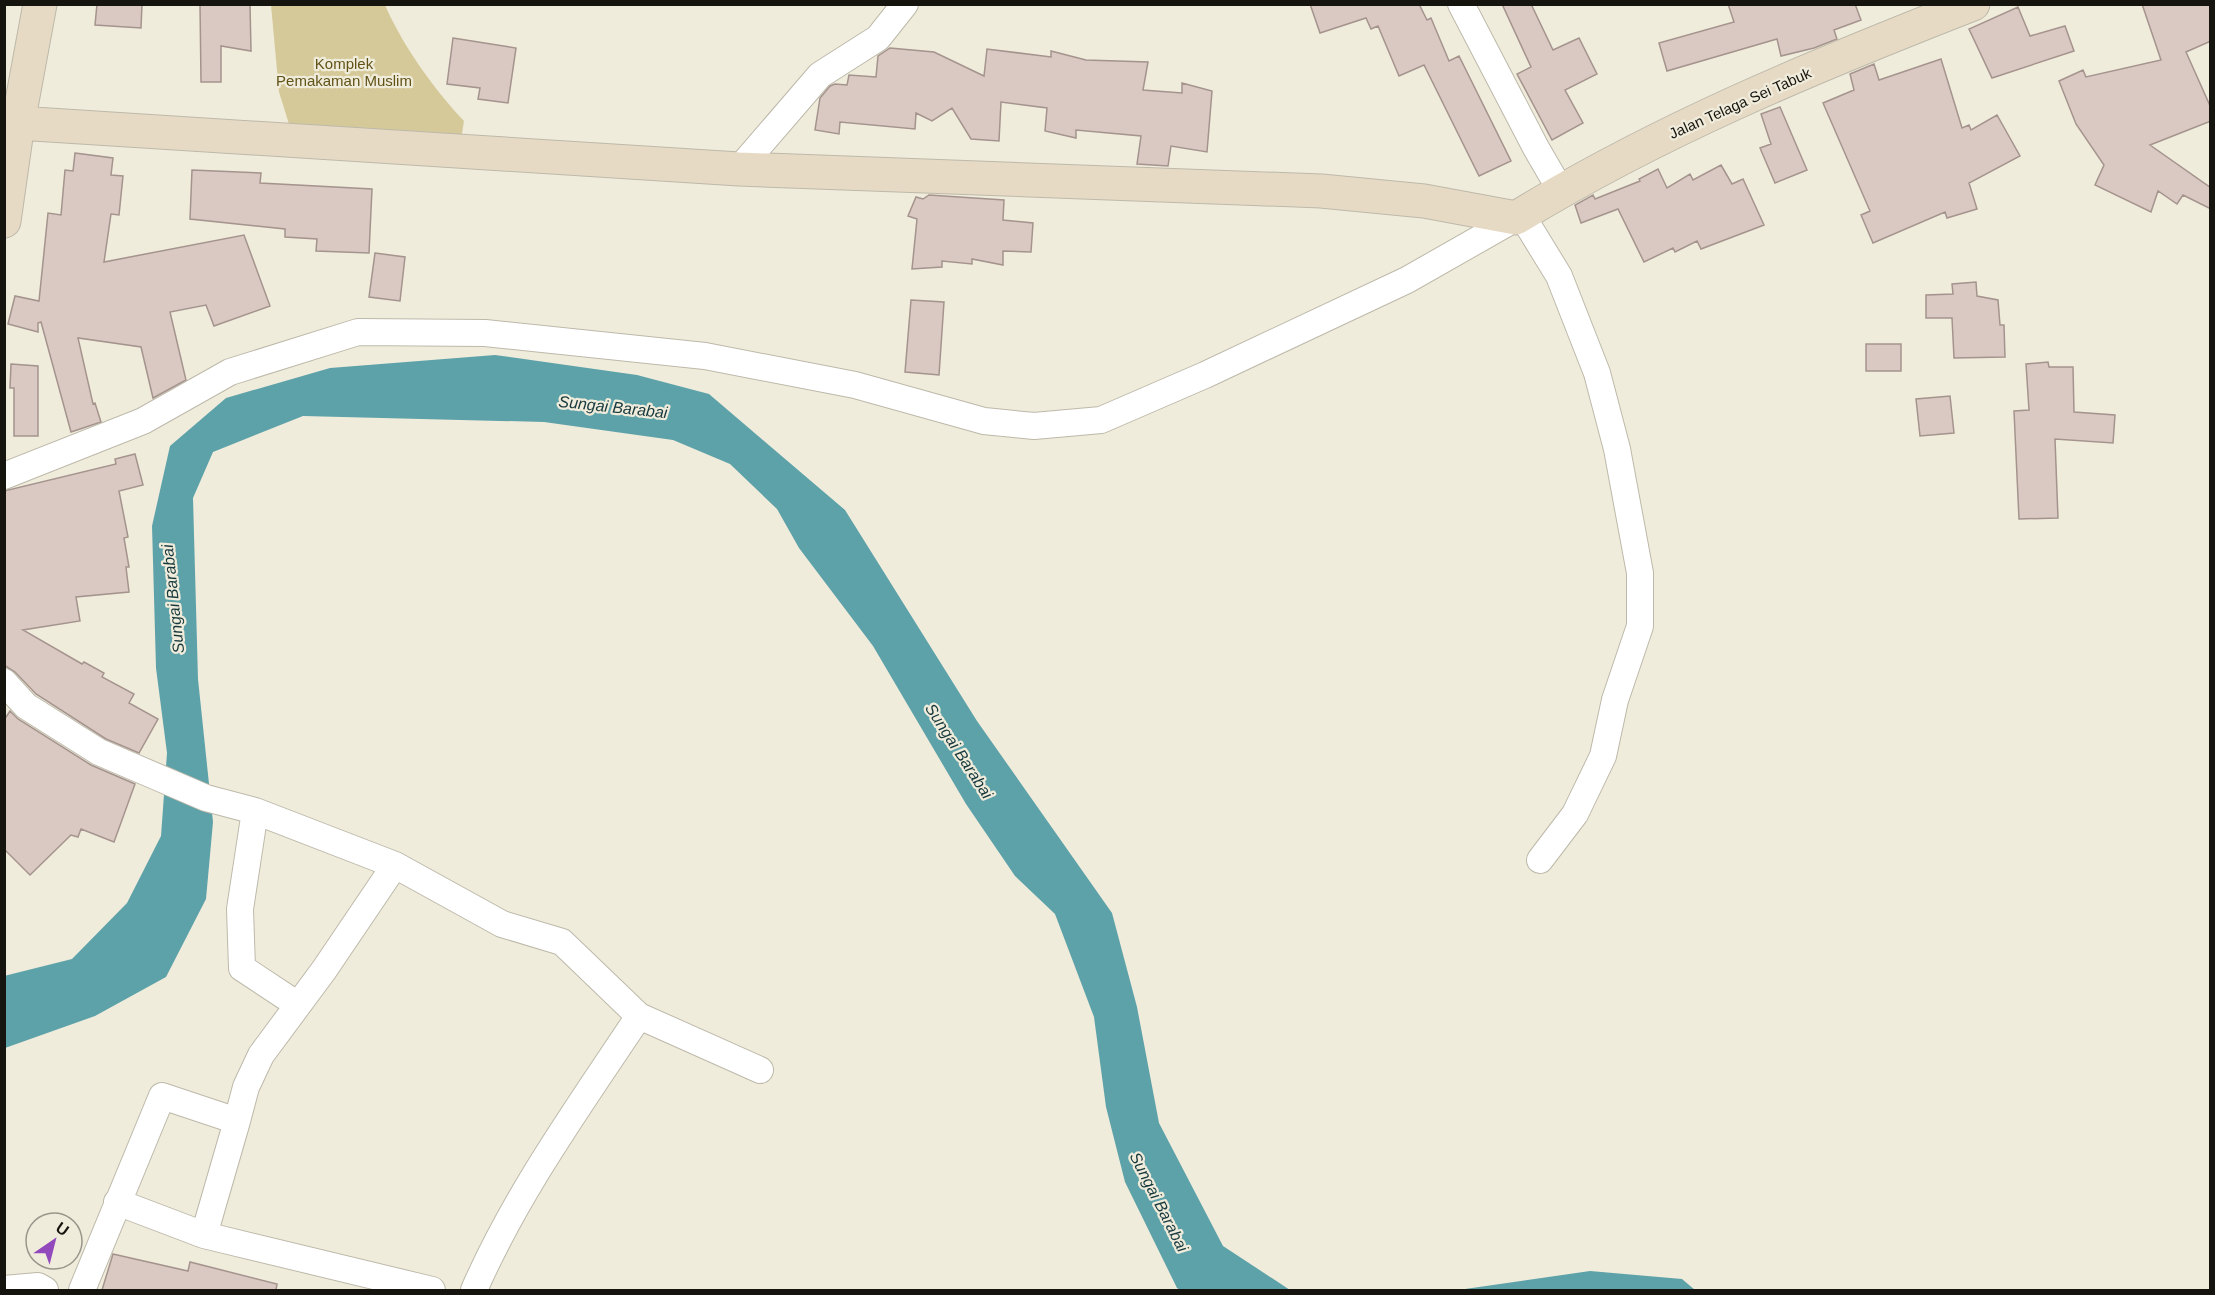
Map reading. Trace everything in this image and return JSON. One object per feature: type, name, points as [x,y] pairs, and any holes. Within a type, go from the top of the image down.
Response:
[{"type":"main road","points":[[4,221],[11,125],[40,4]]},
{"type":"main road","name":"Jalan Telaga Sei Tabuk","points":[[1519,216],[1639,147],[1882,39],[1973,4]]},
{"type":"main road","points":[[11,125],[740,169],[1322,191],[1424,201],[1519,216]]},
{"type":"street","points":[[740,169],[820,75],[878,38],[905,4]]},
{"type":"street","points":[[1461,4],[1536,148],[1562,191]]},
{"type":"street","points":[[4,476],[142,421],[230,372],[358,332],[485,333],[705,356],[855,385],[984,421],[1034,426],[1101,420],[1205,375],[1407,280],[1519,216],[1559,276],[1597,373],[1617,449],[1640,573],[1640,626],[1615,700],[1603,756],[1575,814],[1540,860]]},
{"type":"street","points":[[4,682],[26,706],[99,752],[206,798],[255,811],[395,865],[502,924],[562,942],[639,1016],[760,1070]]},
{"type":"street","points":[[255,811],[240,909],[242,968],[298,1005]]},
{"type":"street","points":[[204,1234],[246,1087],[261,1055],[395,865]]},
{"type":"street","points":[[474,1290],[496,1241],[538,1169],[639,1016]]},
{"type":"street","points":[[82,1290],[162,1096],[237,1121]]},
{"type":"street","points":[[115,1206],[204,1234],[432,1290]]},
{"type":"street","points":[[4,1289],[38,1286],[45,1290]]},
{"type":"green space","name":"Komplek Pemakaman Muslim","points":[[271,5],[385,5],[420,66],[464,121],[460,146],[293,137],[279,92]]},
{"type":"water","name":"Sungai Barabai","points":[[495,355],[637,375],[709,394],[845,510],[977,721],[1112,913],[1137,1007],[1159,1123],[1223,1246],[1290,1290],[1180,1290],[1177,1288],[1125,1182],[1106,1107],[1094,1017],[1055,914],[1015,876],[966,804],[873,646],[799,548],[777,509],[730,464],[673,440],[544,422],[303,416],[213,452],[193,498],[198,679],[213,822],[206,899],[166,977],[95,1016],[5,1048],[4,976],[72,959],[127,903],[161,836],[167,753],[156,668],[152,526],[170,446],[226,398],[330,368]]},
{"type":"water","points":[[1590,1271],[1682,1279],[1695,1290],[1458,1290]]},
{"type":"building","points":[[97,4],[142,4],[141,28],[95,25]]},
{"type":"building","points":[[200,4],[250,4],[251,51],[221,46],[221,82],[201,82]]},
{"type":"building","points":[[1310,4],[1419,4],[1427,20],[1431,18],[1449,61],[1459,56],[1511,161],[1479,176],[1424,65],[1399,76],[1378,26],[1371,29],[1366,18],[1320,33]]},
{"type":"building","points":[[1502,4],[1531,4],[1553,50],[1579,38],[1597,74],[1565,90],[1583,123],[1552,140],[1517,74],[1531,67]]},
{"type":"building","points":[[1728,4],[1855,4],[1861,20],[1834,30],[1837,39],[1814,48],[1781,56],[1777,39],[1667,71],[1659,43],[1734,22]]},
{"type":"building","points":[[2142,4],[2211,4],[2211,41],[2186,52],[2211,108],[2211,121],[2150,145],[2211,188],[2211,209],[2183,195],[2177,204],[2158,191],[2151,212],[2095,185],[2104,165],[2076,124],[2059,81],[2083,70],[2086,77],[2161,60]]},
{"type":"building","points":[[2018,7],[2030,36],[2065,26],[2074,51],[1992,78],[1969,29]]},
{"type":"building","points":[[453,38],[516,48],[508,103],[478,99],[480,88],[447,84]]},
{"type":"building","points":[[890,48],[934,52],[984,76],[987,49],[1051,57],[1051,51],[1086,60],[1148,62],[1143,90],[1182,93],[1182,83],[1212,91],[1207,152],[1171,146],[1168,166],[1137,164],[1141,136],[1076,130],[1076,138],[1045,131],[1047,108],[1001,102],[999,141],[971,139],[952,108],[932,121],[916,113],[915,129],[840,122],[839,134],[815,130],[820,98],[830,86],[847,85],[849,75],[876,77],[878,56]]},
{"type":"building","points":[[1941,59],[1962,128],[1969,125],[1971,130],[1997,115],[2020,156],[1969,183],[1977,209],[1947,218],[1945,212],[1873,243],[1861,215],[1870,211],[1823,103],[1854,90],[1850,74],[1874,64],[1879,80]]},
{"type":"building","points":[[1780,107],[1807,170],[1775,183],[1760,148],[1771,144],[1761,114]]},
{"type":"building","points":[[75,153],[113,158],[111,175],[123,176],[119,215],[111,214],[104,262],[244,235],[270,306],[214,326],[206,305],[170,312],[186,380],[153,398],[141,347],[78,338],[93,404],[95,403],[101,422],[71,432],[41,322],[38,323],[38,332],[8,324],[15,296],[39,301],[48,213],[61,215],[65,170],[73,171]]},
{"type":"building","points":[[1721,165],[1732,184],[1743,179],[1764,225],[1701,249],[1697,241],[1675,252],[1673,248],[1644,262],[1618,209],[1581,223],[1575,205],[1593,195],[1595,199],[1640,181],[1639,179],[1658,169],[1667,188],[1690,174],[1693,180]]},
{"type":"building","points":[[192,170],[261,173],[260,183],[372,189],[369,253],[316,251],[317,239],[285,237],[285,229],[190,219]]},
{"type":"building","points":[[929,195],[1004,200],[1003,220],[1033,223],[1031,252],[1003,251],[1003,265],[972,259],[972,264],[942,261],[942,267],[912,269],[917,219],[908,216],[916,197],[923,199]]},
{"type":"building","points":[[375,253],[405,257],[400,301],[369,297]]},
{"type":"building","points":[[1976,282],[1977,296],[1998,300],[2000,325],[2004,325],[2005,357],[1954,358],[1952,318],[1926,318],[1926,295],[1953,294],[1952,284]]},
{"type":"building","points":[[911,300],[944,302],[939,375],[905,372]]},
{"type":"building","points":[[1866,344],[1901,344],[1901,371],[1866,371]]},
{"type":"building","points":[[2048,362],[2049,367],[2073,367],[2074,412],[2115,415],[2113,443],[2055,439],[2058,518],[2019,519],[2014,411],[2029,410],[2026,364]]},
{"type":"building","points":[[11,364],[38,366],[38,436],[14,436],[14,388],[10,388]]},
{"type":"building","points":[[1950,396],[1954,433],[1920,436],[1916,399]]},
{"type":"building","points":[[135,454],[143,485],[119,491],[128,537],[124,538],[129,567],[126,567],[129,592],[76,597],[80,621],[23,630],[82,664],[84,662],[104,673],[102,677],[134,694],[129,703],[158,719],[139,753],[106,739],[36,694],[15,672],[4,665],[4,491],[116,464],[115,459]]},
{"type":"building","points":[[10,711],[18,719],[91,765],[135,784],[114,842],[81,829],[78,837],[71,835],[30,875],[4,849],[4,720]]},
{"type":"building","points":[[113,1254],[188,1271],[190,1262],[277,1284],[276,1290],[102,1290]]}]
